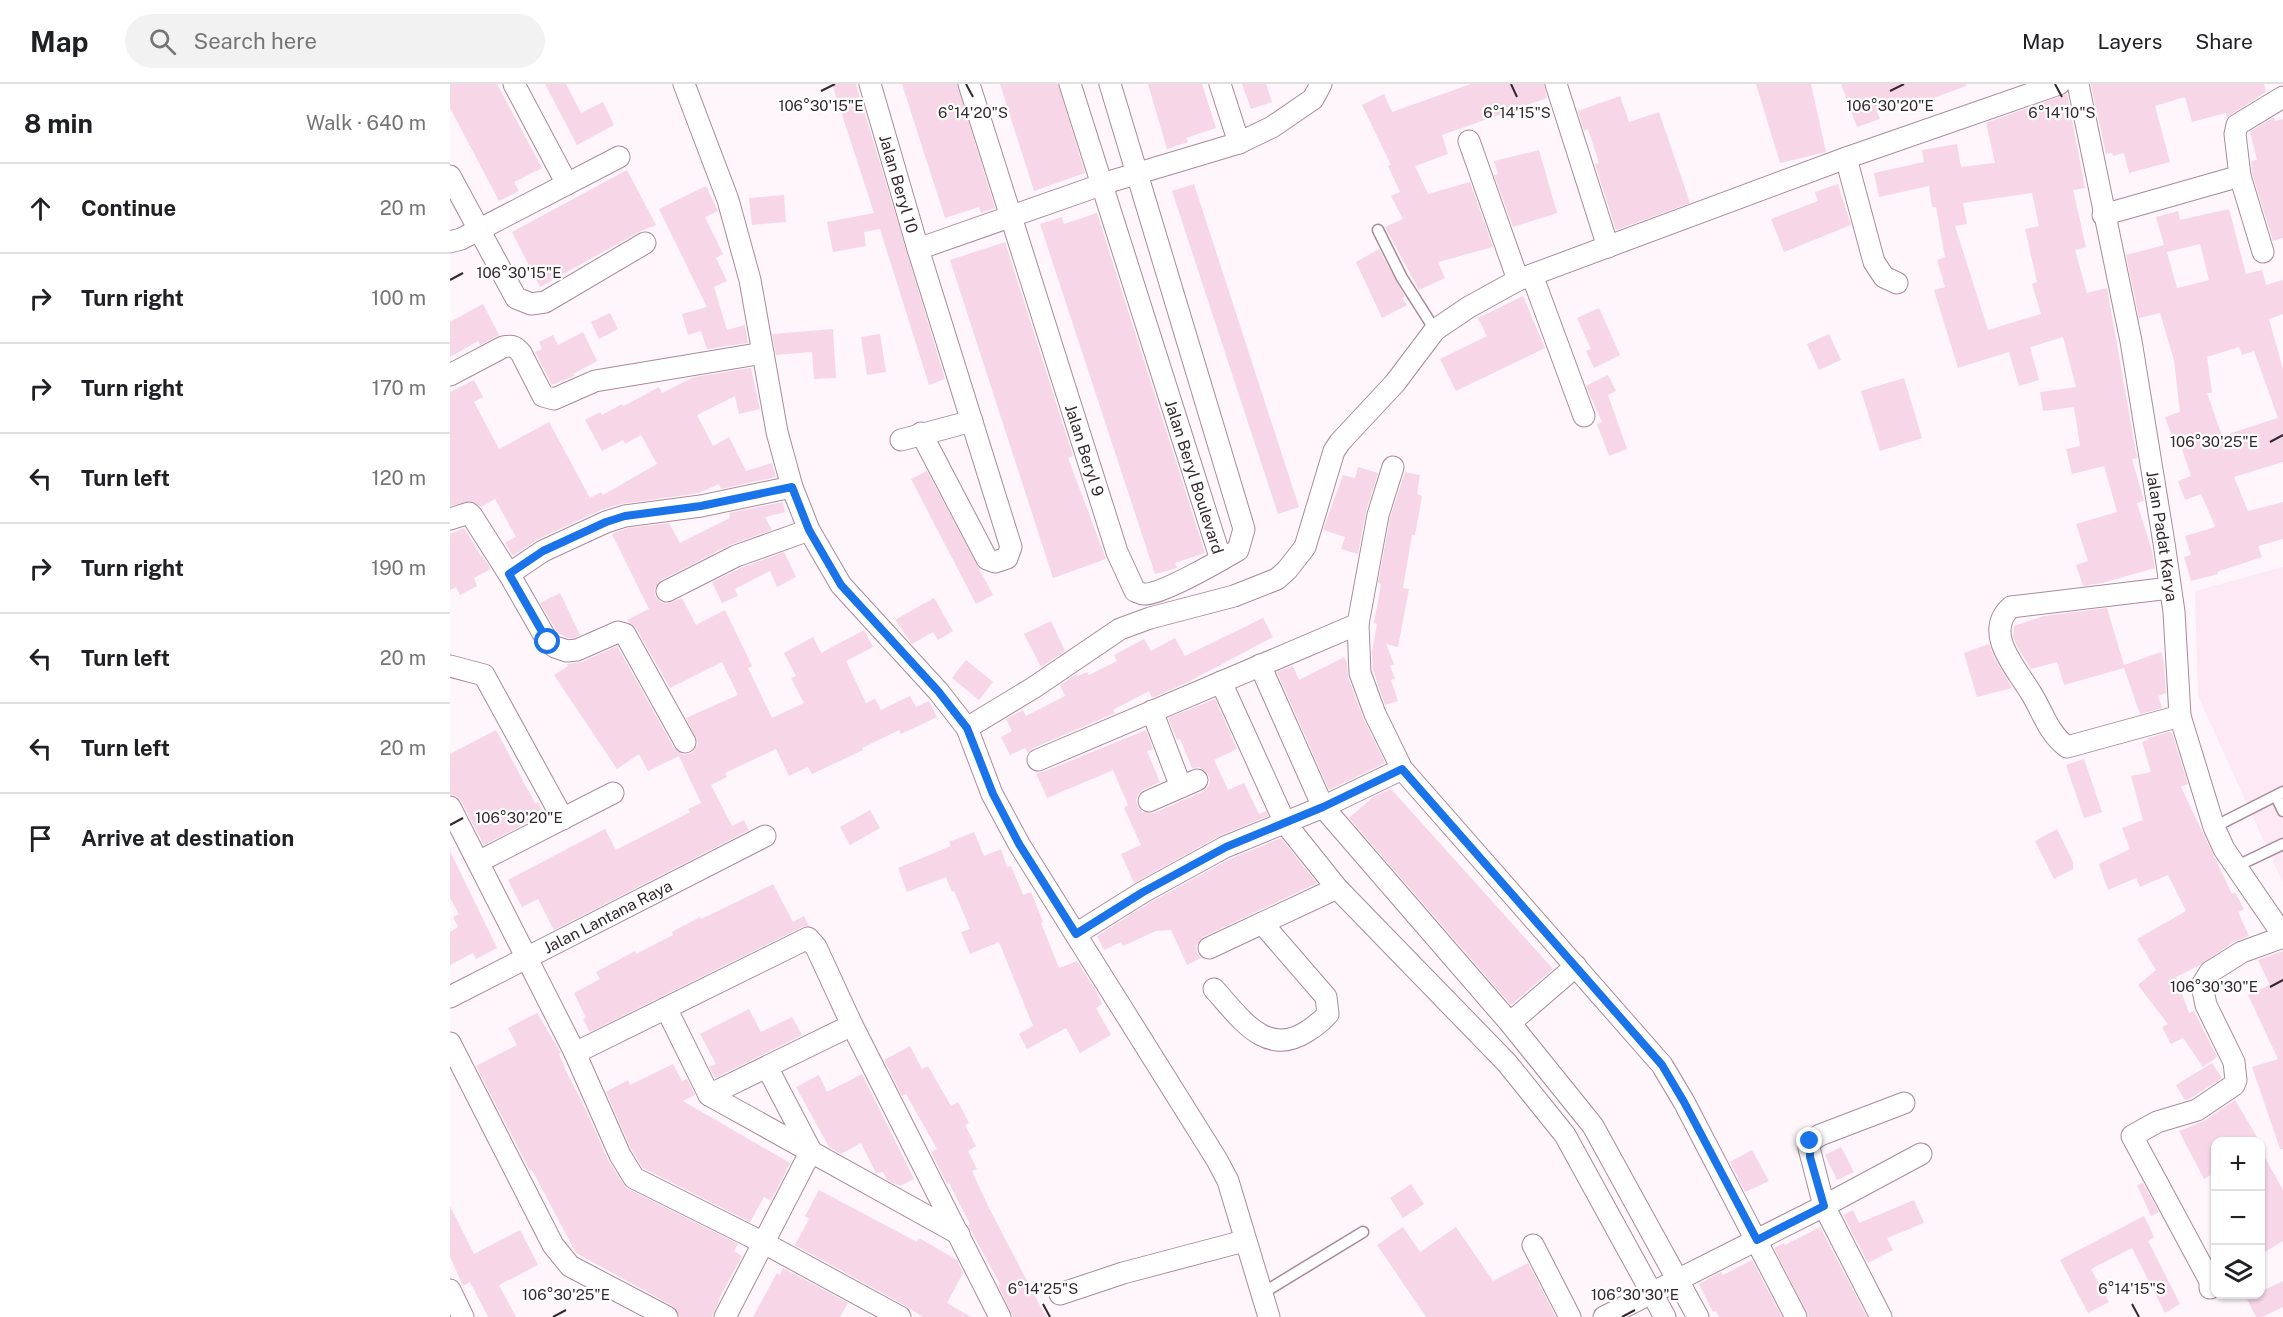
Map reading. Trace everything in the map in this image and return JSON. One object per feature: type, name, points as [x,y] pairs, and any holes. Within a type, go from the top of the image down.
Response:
[{"type":"street","points":[[514,84],[567,184]]},
{"type":"street","points":[[684,84],[728,200],[750,280],[777,432],[792,487],[809,530],[841,585],[938,691],[967,728],[998,804],[1019,844],[1228,1181],[1244,1241],[1269,1317]]},
{"type":"street","name":"Jalan Beryl 10","points":[[870,84],[918,249]]},
{"type":"street","points":[[969,84],[1011,216]]},
{"type":"street","name":"Jalan Beryl Boulevard","points":[[1070,84],[1120,179],[1244,530],[1238,550],[1221,560],[1120,179],[1110,84]]},
{"type":"street","points":[[1220,84],[1239,143]]},
{"type":"street","points":[[1556,84],[1608,247]]},
{"type":"street","points":[[967,728],[1033,688],[1120,629],[1150,618],[1234,596],[1277,579],[1305,547],[1334,451],[1340,442],[1395,382],[1435,330],[1469,307],[1525,278],[1846,158],[2059,84]]},
{"type":"street","name":"Jalan Padat Karya","points":[[2078,84],[2103,215],[2131,341],[2174,612],[2180,716],[2214,827],[2235,867],[2283,936]]},
{"type":"street","points":[[921,433],[987,558],[994,562],[1006,558],[1011,547],[918,249],[1120,179],[1239,143],[1272,128],[1313,99],[1320,88]]},
{"type":"street","points":[[2263,252],[2240,176],[2235,134],[2237,125],[2283,97]]},
{"type":"street","points":[[1469,141],[1584,416]]},
{"type":"street","points":[[450,242],[461,239],[619,157]]},
{"type":"street","points":[[1846,158],[1874,262],[1884,277],[1897,283]]},
{"type":"street","points":[[450,176],[516,298],[531,304],[545,302],[645,243]]},
{"type":"street","points":[[2103,215],[2240,176]]},
{"type":"street","name":"Jalan Beryl 9","points":[[1011,216],[1117,552],[1135,591],[1144,594],[1154,591],[1212,567],[1221,560]]},
{"type":"street","points":[[450,375],[510,345],[521,353],[543,396],[554,399],[595,381],[763,353]]},
{"type":"street","points":[[901,440],[972,421]]},
{"type":"street","points":[[1393,467],[1378,515],[1358,624],[1359,673],[1375,714],[1402,769],[1662,1065],[1684,1102],[1796,1317]]},
{"type":"street","points":[[509,574],[543,551],[615,519],[701,506],[792,487]]},
{"type":"street","points":[[450,519],[469,513],[472,516],[509,574],[544,637],[555,647],[567,651],[577,650],[618,632],[625,634],[685,742]]},
{"type":"street","points":[[667,591],[736,556],[809,530]]},
{"type":"street","points":[[2170,588],[2011,607],[2003,614],[2002,645],[2045,721],[2058,741],[2067,747],[2180,716]]},
{"type":"street","points":[[1038,760],[1358,624]]},
{"type":"street","points":[[1260,665],[1323,807],[1510,1023],[1593,1126],[1698,1317]]},
{"type":"street","points":[[450,666],[484,675],[562,819]]},
{"type":"street","points":[[1221,682],[1285,823],[1337,888],[1507,1063],[1565,1135],[1665,1317]]},
{"type":"street","points":[[1149,801],[1189,784],[1152,711]]},
{"type":"street","points":[[1076,934],[1192,864],[1226,847],[1323,807],[1402,769]]},
{"type":"street","points":[[478,862],[613,792]]},
{"type":"street","points":[[450,807],[575,1053],[620,1155],[634,1178],[764,1243],[900,1317]]},
{"type":"street","name":"Jalan Lantana Raya","points":[[450,997],[765,836]]},
{"type":"street","points":[[1209,948],[1337,888]]},
{"type":"street","points":[[1214,989],[1255,1031],[1269,1040],[1278,1042],[1298,1037],[1322,1022],[1328,1014],[1326,998],[1262,923]]},
{"type":"street","points":[[2210,1288],[2210,1281],[2132,1136],[2157,1122],[2197,1110],[2234,1085],[2237,1076],[2234,1062],[2206,1005],[2202,985],[2210,972],[2242,952],[2283,936]]},
{"type":"street","points":[[575,1053],[808,938],[816,947],[852,1025],[1000,1317]]},
{"type":"street","points":[[1510,1023],[1576,966]]},
{"type":"street","points":[[666,1008],[709,1095],[959,1234]]},
{"type":"street","points":[[709,1095],[852,1025]]},
{"type":"street","points":[[450,1043],[553,1245],[570,1266],[667,1317]]},
{"type":"street","points":[[1507,1063],[1529,1046]]},
{"type":"street","points":[[767,1066],[810,1151]]},
{"type":"street","points":[[1881,1317],[1824,1206],[1810,1157],[1810,1141],[1820,1135],[1904,1103]]},
{"type":"street","points":[[725,1317],[810,1151]]},
{"type":"street","points":[[1604,1317],[1824,1206],[1921,1154]]},
{"type":"street","points":[[1060,1294],[1123,1273],[1244,1241]]},
{"type":"street","points":[[1533,1245],[1570,1317]]},
{"type":"street","points":[[450,1290],[463,1317]]},
{"type":"lane","points":[[1378,230],[1402,278],[1435,330]]},
{"type":"lane","points":[[2214,827],[2280,794],[2283,811]]},
{"type":"lane","points":[[2235,867],[2283,844]]},
{"type":"lane","points":[[1261,1294],[1363,1232]]},
{"type":"shaded area","points":[[2283,567],[2283,883],[2198,696],[2195,591]]},
{"type":"building","points":[[450,84],[497,84],[542,168],[514,182],[519,191],[499,201],[450,108]]},
{"type":"building","points":[[545,84],[566,84],[581,113],[603,102],[614,125],[577,145]]},
{"type":"building","points":[[832,84],[856,84],[945,379],[929,385],[880,229],[864,232],[866,246],[833,252],[827,222],[874,213]]},
{"type":"building","points":[[902,84],[957,84],[995,208],[981,213],[979,207],[945,218]]},
{"type":"building","points":[[1000,84],[1058,84],[1085,173],[1034,191]]},
{"type":"building","points":[[1148,84],[1202,84],[1216,128],[1186,138],[1188,142],[1167,149]]},
{"type":"building","points":[[1242,84],[1266,84],[1272,102],[1251,109]]},
{"type":"building","points":[[1471,84],[1544,84],[1547,98],[1442,135],[1448,154],[1415,166],[1428,194],[1470,182],[1493,247],[1438,262],[1445,278],[1419,290],[1385,227],[1403,219],[1391,196],[1400,192],[1388,166],[1391,165],[1362,105],[1384,94],[1392,112]]},
{"type":"building","points":[[1756,84],[1811,84],[1826,152],[1780,163]]},
{"type":"building","points":[[1841,84],[1966,84],[1966,86],[1911,106],[1908,97],[1876,109],[1880,119],[1857,127]]},
{"type":"building","points":[[2091,84],[2264,84],[2266,92],[2227,117],[2226,113],[2192,122],[2185,97],[2155,106],[2170,162],[2129,173],[2124,153],[2113,156],[2112,153],[2106,154]]},
{"type":"building","points":[[2067,94],[2085,188],[2073,190],[2086,247],[2075,250],[2087,293],[2107,288],[2137,458],[2132,459],[2144,501],[2137,503],[2155,568],[2083,586],[2076,565],[2088,561],[2076,524],[2117,512],[2104,466],[2072,474],[2066,449],[2080,446],[2074,407],[2043,411],[2040,392],[2076,387],[2063,337],[2030,347],[2039,380],[2019,386],[2009,352],[1958,368],[1934,290],[1945,287],[1937,260],[1945,257],[1936,207],[1932,207],[1929,186],[1879,197],[1874,173],[1924,162],[1922,150],[1957,144],[1961,167],[1995,163],[1986,123]],"holes":[[[2032,193],[2039,226],[2025,229],[2037,282],[2032,284],[2041,314],[1988,330],[1955,226],[1967,224],[1963,203]]]},
{"type":"building","points":[[1620,96],[1629,122],[1659,112],[1690,203],[1616,230],[1595,164],[1599,163],[1588,129],[1584,131],[1578,111]]},
{"type":"building","points":[[2274,117],[2275,121],[2283,119],[2283,238],[2273,241],[2252,173],[2251,161],[2257,160],[2250,132]]},
{"type":"building","points":[[1539,150],[1557,213],[1513,227],[1494,175],[1498,174],[1494,161]]},
{"type":"building","points":[[627,170],[656,225],[639,232],[540,287],[512,232]]},
{"type":"building","points":[[1194,184],[1299,507],[1278,514],[1172,191]]},
{"type":"building","points":[[1838,184],[1851,225],[1784,252],[1771,219],[1818,201],[1815,192]]},
{"type":"building","points":[[706,186],[718,211],[705,217],[723,254],[716,258],[727,281],[714,287],[727,330],[745,325],[748,343],[707,349],[701,331],[688,335],[682,314],[707,307],[659,209]]},
{"type":"building","points":[[784,195],[786,222],[752,225],[749,198]]},
{"type":"building","points":[[2229,209],[2246,274],[2262,270],[2266,285],[2283,280],[2283,314],[2269,319],[2283,369],[2283,462],[2234,477],[2248,511],[2283,502],[2283,539],[2258,546],[2262,557],[2217,572],[2218,574],[2191,581],[2184,557],[2191,555],[2185,536],[2215,526],[2201,494],[2185,500],[2178,481],[2191,476],[2181,446],[2176,448],[2165,417],[2180,412],[2174,360],[2160,313],[2139,318],[2126,255],[2164,245],[2156,217],[2178,211],[2180,220]],"holes":[[[2200,244],[2209,280],[2177,288],[2167,252]],[[2239,347],[2242,355],[2254,351],[2278,418],[2222,436],[2207,393],[2212,393],[2207,357]]]},
{"type":"building","points":[[1097,213],[1205,553],[1175,563],[1177,568],[1155,574],[1040,224],[1062,217],[1064,224]]},
{"type":"building","points":[[1005,242],[1073,456],[1068,458],[1106,559],[1053,578],[950,260]]},
{"type":"building","points":[[1379,249],[1407,305],[1382,318],[1356,262]]},
{"type":"building","points":[[1523,296],[1545,348],[1456,391],[1440,359],[1487,336],[1478,318]]},
{"type":"building","points":[[483,304],[499,335],[480,345],[478,341],[450,357],[450,322]]},
{"type":"building","points":[[1599,308],[1620,355],[1594,368],[1586,351],[1591,349],[1577,318]]},
{"type":"building","points":[[610,313],[618,329],[599,339],[591,322]]},
{"type":"building","points":[[833,329],[836,378],[814,379],[812,352],[776,355],[772,334]]},
{"type":"building","points":[[583,332],[597,361],[573,374],[574,376],[552,385],[535,352],[542,349],[539,342],[553,335],[558,345]]},
{"type":"building","points":[[880,334],[886,372],[867,375],[861,337]]},
{"type":"building","points":[[1829,334],[1841,360],[1819,370],[1807,344]]},
{"type":"building","points":[[751,368],[760,409],[739,414],[735,396],[697,415],[713,446],[729,437],[746,471],[772,463],[776,477],[721,489],[719,484],[699,493],[621,504],[601,510],[538,539],[513,556],[505,543],[516,537],[495,499],[481,507],[471,501],[450,506],[450,392],[474,380],[483,397],[474,402],[499,449],[549,422],[590,498],[601,492],[603,495],[657,464],[641,435],[625,444],[623,440],[602,451],[585,420],[600,412],[602,415],[622,404],[624,406],[659,387],[662,393],[694,377]]},
{"type":"building","points":[[1608,375],[1616,391],[1608,395],[1627,449],[1609,456],[1597,424],[1602,422],[1586,386]]},
{"type":"building","points":[[1904,378],[1922,438],[1880,451],[1861,391]]},
{"type":"building","points":[[1358,467],[1378,473],[1366,511],[1358,554],[1341,549],[1345,537],[1323,530],[1343,475],[1355,478]]},
{"type":"building","points":[[927,471],[993,595],[976,604],[911,479]]},
{"type":"building","points":[[1405,472],[1420,475],[1417,494],[1422,496],[1415,535],[1412,535],[1403,588],[1409,589],[1398,647],[1386,644],[1394,664],[1390,666],[1395,679],[1391,680],[1398,701],[1385,705],[1373,670],[1372,652],[1377,624],[1374,623],[1381,584],[1378,583],[1390,518]]},
{"type":"building","points":[[783,502],[785,512],[765,517],[772,530],[730,545],[661,580],[654,590],[656,597],[667,604],[682,598],[696,625],[725,610],[752,666],[748,668],[772,718],[804,703],[791,678],[796,676],[784,653],[813,637],[821,653],[864,630],[873,647],[846,661],[866,703],[875,699],[881,710],[910,696],[916,707],[929,701],[937,717],[901,734],[899,730],[812,774],[808,767],[789,776],[776,749],[725,773],[727,777],[711,785],[732,826],[744,820],[749,830],[554,930],[538,899],[522,907],[508,880],[605,829],[616,850],[690,812],[688,809],[701,803],[679,756],[648,771],[639,754],[617,769],[554,675],[568,666],[567,664],[582,662],[617,646],[674,748],[684,755],[692,753],[698,743],[686,718],[738,695],[722,662],[670,688],[636,628],[627,620],[649,609],[612,534],[628,528],[669,523],[680,543],[730,518],[729,513]]},
{"type":"building","points":[[464,528],[491,569],[474,578],[477,586],[460,595],[456,587],[450,590],[450,534]]},
{"type":"building","points":[[784,552],[796,577],[777,587],[770,571],[735,589],[738,596],[722,603],[712,582]]},
{"type":"building","points":[[560,593],[580,635],[574,638],[558,633],[540,603]]},
{"type":"building","points":[[934,598],[953,631],[938,640],[933,632],[912,644],[895,620]]},
{"type":"building","points":[[2107,608],[2124,665],[2161,652],[2166,693],[2158,696],[2162,708],[2140,714],[2124,668],[2064,685],[2057,662],[2031,669],[2013,637],[2014,626],[2044,616]]},
{"type":"building","points":[[1263,618],[1273,637],[1190,681],[1152,698],[1149,691],[1113,710],[1115,713],[1033,748],[1028,753],[1025,748],[1010,755],[1001,737],[1012,731],[1006,719],[1023,710],[1026,716],[1065,696],[1060,685],[1077,674],[1078,676],[1087,672],[1089,675],[1117,661],[1114,655],[1144,639],[1151,651],[1175,638],[1185,656]]},
{"type":"building","points":[[1051,621],[1065,651],[1041,667],[1024,634]]},
{"type":"building","points":[[1989,644],[2012,688],[1977,697],[1964,653]]},
{"type":"building","points":[[1344,657],[1347,662],[1348,677],[1363,718],[1385,763],[1329,790],[1277,672],[1293,666],[1299,680]]},
{"type":"building","points":[[966,660],[993,682],[979,700],[952,678]]},
{"type":"building","points":[[1215,699],[1237,749],[1214,760],[1228,790],[1244,783],[1259,814],[1266,811],[1268,816],[1219,836],[1134,883],[1121,854],[1141,845],[1124,808],[1128,805],[1113,770],[1047,798],[1036,773],[1146,730],[1153,749],[1147,751],[1160,782],[1143,790],[1138,794],[1136,800],[1142,812],[1154,813],[1202,792],[1208,787],[1210,781],[1208,774],[1199,767],[1192,768],[1168,718]]},
{"type":"building","points":[[496,730],[535,803],[538,802],[544,814],[484,845],[461,801],[450,794],[450,754]]},
{"type":"building","points":[[2169,732],[2172,733],[2188,784],[2181,787],[2232,894],[2235,892],[2244,909],[2238,912],[2249,936],[2235,941],[2200,965],[2176,977],[2189,1013],[2194,1011],[2217,1057],[2203,1067],[2183,1038],[2171,1044],[2162,1027],[2168,1024],[2138,985],[2156,970],[2137,939],[2186,911],[2168,875],[2140,887],[2136,878],[2108,890],[2099,864],[2130,849],[2122,828],[2143,820],[2131,776],[2151,772],[2142,742]]},
{"type":"building","points":[[2084,759],[2102,812],[2084,818],[2066,765]]},
{"type":"building","points":[[1391,789],[1553,969],[1511,1005],[1349,818],[1373,797]]},
{"type":"building","points":[[870,810],[880,828],[850,845],[840,827]]},
{"type":"building","points":[[2057,829],[2073,862],[2073,869],[2054,879],[2035,841]]},
{"type":"building","points":[[974,832],[984,856],[1001,849],[1007,867],[1011,866],[1023,895],[1031,892],[1059,968],[1077,961],[1096,991],[1102,1004],[1096,1008],[1111,1035],[1080,1053],[1066,1028],[1027,1049],[1019,1034],[1033,1026],[999,942],[970,954],[961,932],[970,929],[946,877],[907,892],[898,868],[951,846],[949,842]]},
{"type":"building","points":[[1281,838],[1317,883],[1203,937],[1196,946],[1201,958],[1187,965],[1171,930],[1156,931],[1123,946],[1121,942],[1104,950],[1097,936],[1149,903],[1230,859]]},
{"type":"building","points":[[450,851],[497,948],[476,959],[473,953],[450,965],[450,932],[458,927],[453,917],[459,914],[450,898]]},
{"type":"building","points":[[773,884],[793,922],[804,916],[809,926],[802,927],[590,1032],[574,993],[600,979],[596,972],[635,951],[636,954],[673,935],[672,932],[700,917],[701,919]]},
{"type":"building","points":[[2283,951],[2283,1149],[2280,1149],[2252,1067],[2278,1059],[2248,995],[2270,985],[2258,960]]},
{"type":"building","points":[[749,1009],[761,1032],[792,1017],[802,1035],[715,1078],[709,1067],[716,1064],[700,1034]]},
{"type":"building","points":[[537,1013],[561,1053],[559,1054],[566,1071],[608,1160],[624,1185],[738,1244],[734,1251],[742,1256],[712,1317],[680,1317],[673,1306],[576,1253],[532,1170],[530,1171],[476,1066],[517,1045],[508,1028]]},
{"type":"building","points":[[910,1046],[922,1069],[928,1066],[951,1106],[958,1102],[969,1123],[965,1125],[976,1146],[968,1151],[977,1169],[972,1171],[1046,1317],[1013,1317],[997,1283],[1001,1286],[931,1152],[937,1149],[906,1094],[902,1096],[884,1060]]},
{"type":"building","points":[[2212,1063],[2222,1078],[2185,1100],[2176,1085]]},
{"type":"building","points":[[673,1064],[682,1081],[687,1079],[695,1095],[683,1101],[790,1163],[771,1201],[764,1197],[750,1222],[643,1168],[631,1149],[606,1092],[628,1080],[630,1085]]},
{"type":"building","points":[[862,1074],[914,1179],[900,1186],[887,1180],[883,1172],[876,1173],[861,1143],[841,1154],[829,1147],[796,1087],[819,1075],[827,1092]]},
{"type":"building","points":[[2235,1100],[2257,1137],[2211,1137],[2211,1175],[2204,1179],[2179,1131],[2204,1121]]},
{"type":"building","points":[[1841,1147],[1854,1172],[1837,1180],[1825,1155]]},
{"type":"building","points":[[1752,1150],[1769,1181],[1745,1192],[1730,1162]]},
{"type":"building","points":[[2265,1158],[2283,1190],[2283,1241],[2265,1252]]},
{"type":"building","points":[[2143,1183],[2159,1212],[2151,1216],[2137,1185]]},
{"type":"building","points":[[1411,1184],[1424,1204],[1403,1218],[1390,1198]]},
{"type":"building","points":[[819,1190],[917,1242],[919,1238],[957,1260],[963,1273],[947,1303],[971,1317],[923,1317],[795,1245],[809,1219],[805,1216]]},
{"type":"building","points":[[1914,1200],[1924,1223],[1887,1238],[1893,1250],[1868,1263],[1843,1215],[1853,1210],[1859,1223]]},
{"type":"building","points":[[450,1206],[474,1254],[520,1230],[538,1265],[499,1285],[516,1317],[488,1317],[470,1282],[463,1286],[450,1257]]},
{"type":"building","points":[[2144,1216],[2154,1237],[2148,1241],[2180,1304],[2165,1313],[2132,1248],[2091,1269],[2109,1302],[2088,1313],[2060,1260]]},
{"type":"building","points":[[1403,1227],[1420,1252],[1456,1227],[1493,1281],[1528,1263],[1556,1317],[1426,1317],[1377,1245]]},
{"type":"building","points":[[1820,1227],[1867,1317],[1809,1317],[1774,1248],[1784,1243],[1785,1245]]},
{"type":"building","points":[[1752,1260],[1782,1317],[1719,1317],[1716,1311],[1713,1312],[1699,1284],[1721,1272],[1723,1275]]},
{"type":"building","points":[[783,1268],[848,1303],[840,1317],[753,1317],[777,1273],[780,1275]]},
{"type":"building","points":[[2283,1281],[2283,1307],[2262,1317],[2256,1317],[2247,1299],[2265,1299],[2265,1290]]},
{"type":"route","points":[[548,642],[509,574],[543,551],[606,522],[625,516],[701,506],[792,487],[809,530],[841,585],[938,691],[967,728],[993,794],[1019,844],[1076,934],[1192,864],[1226,847],[1323,807],[1402,769],[1662,1065],[1757,1240],[1824,1206],[1810,1157],[1810,1141]]}]
